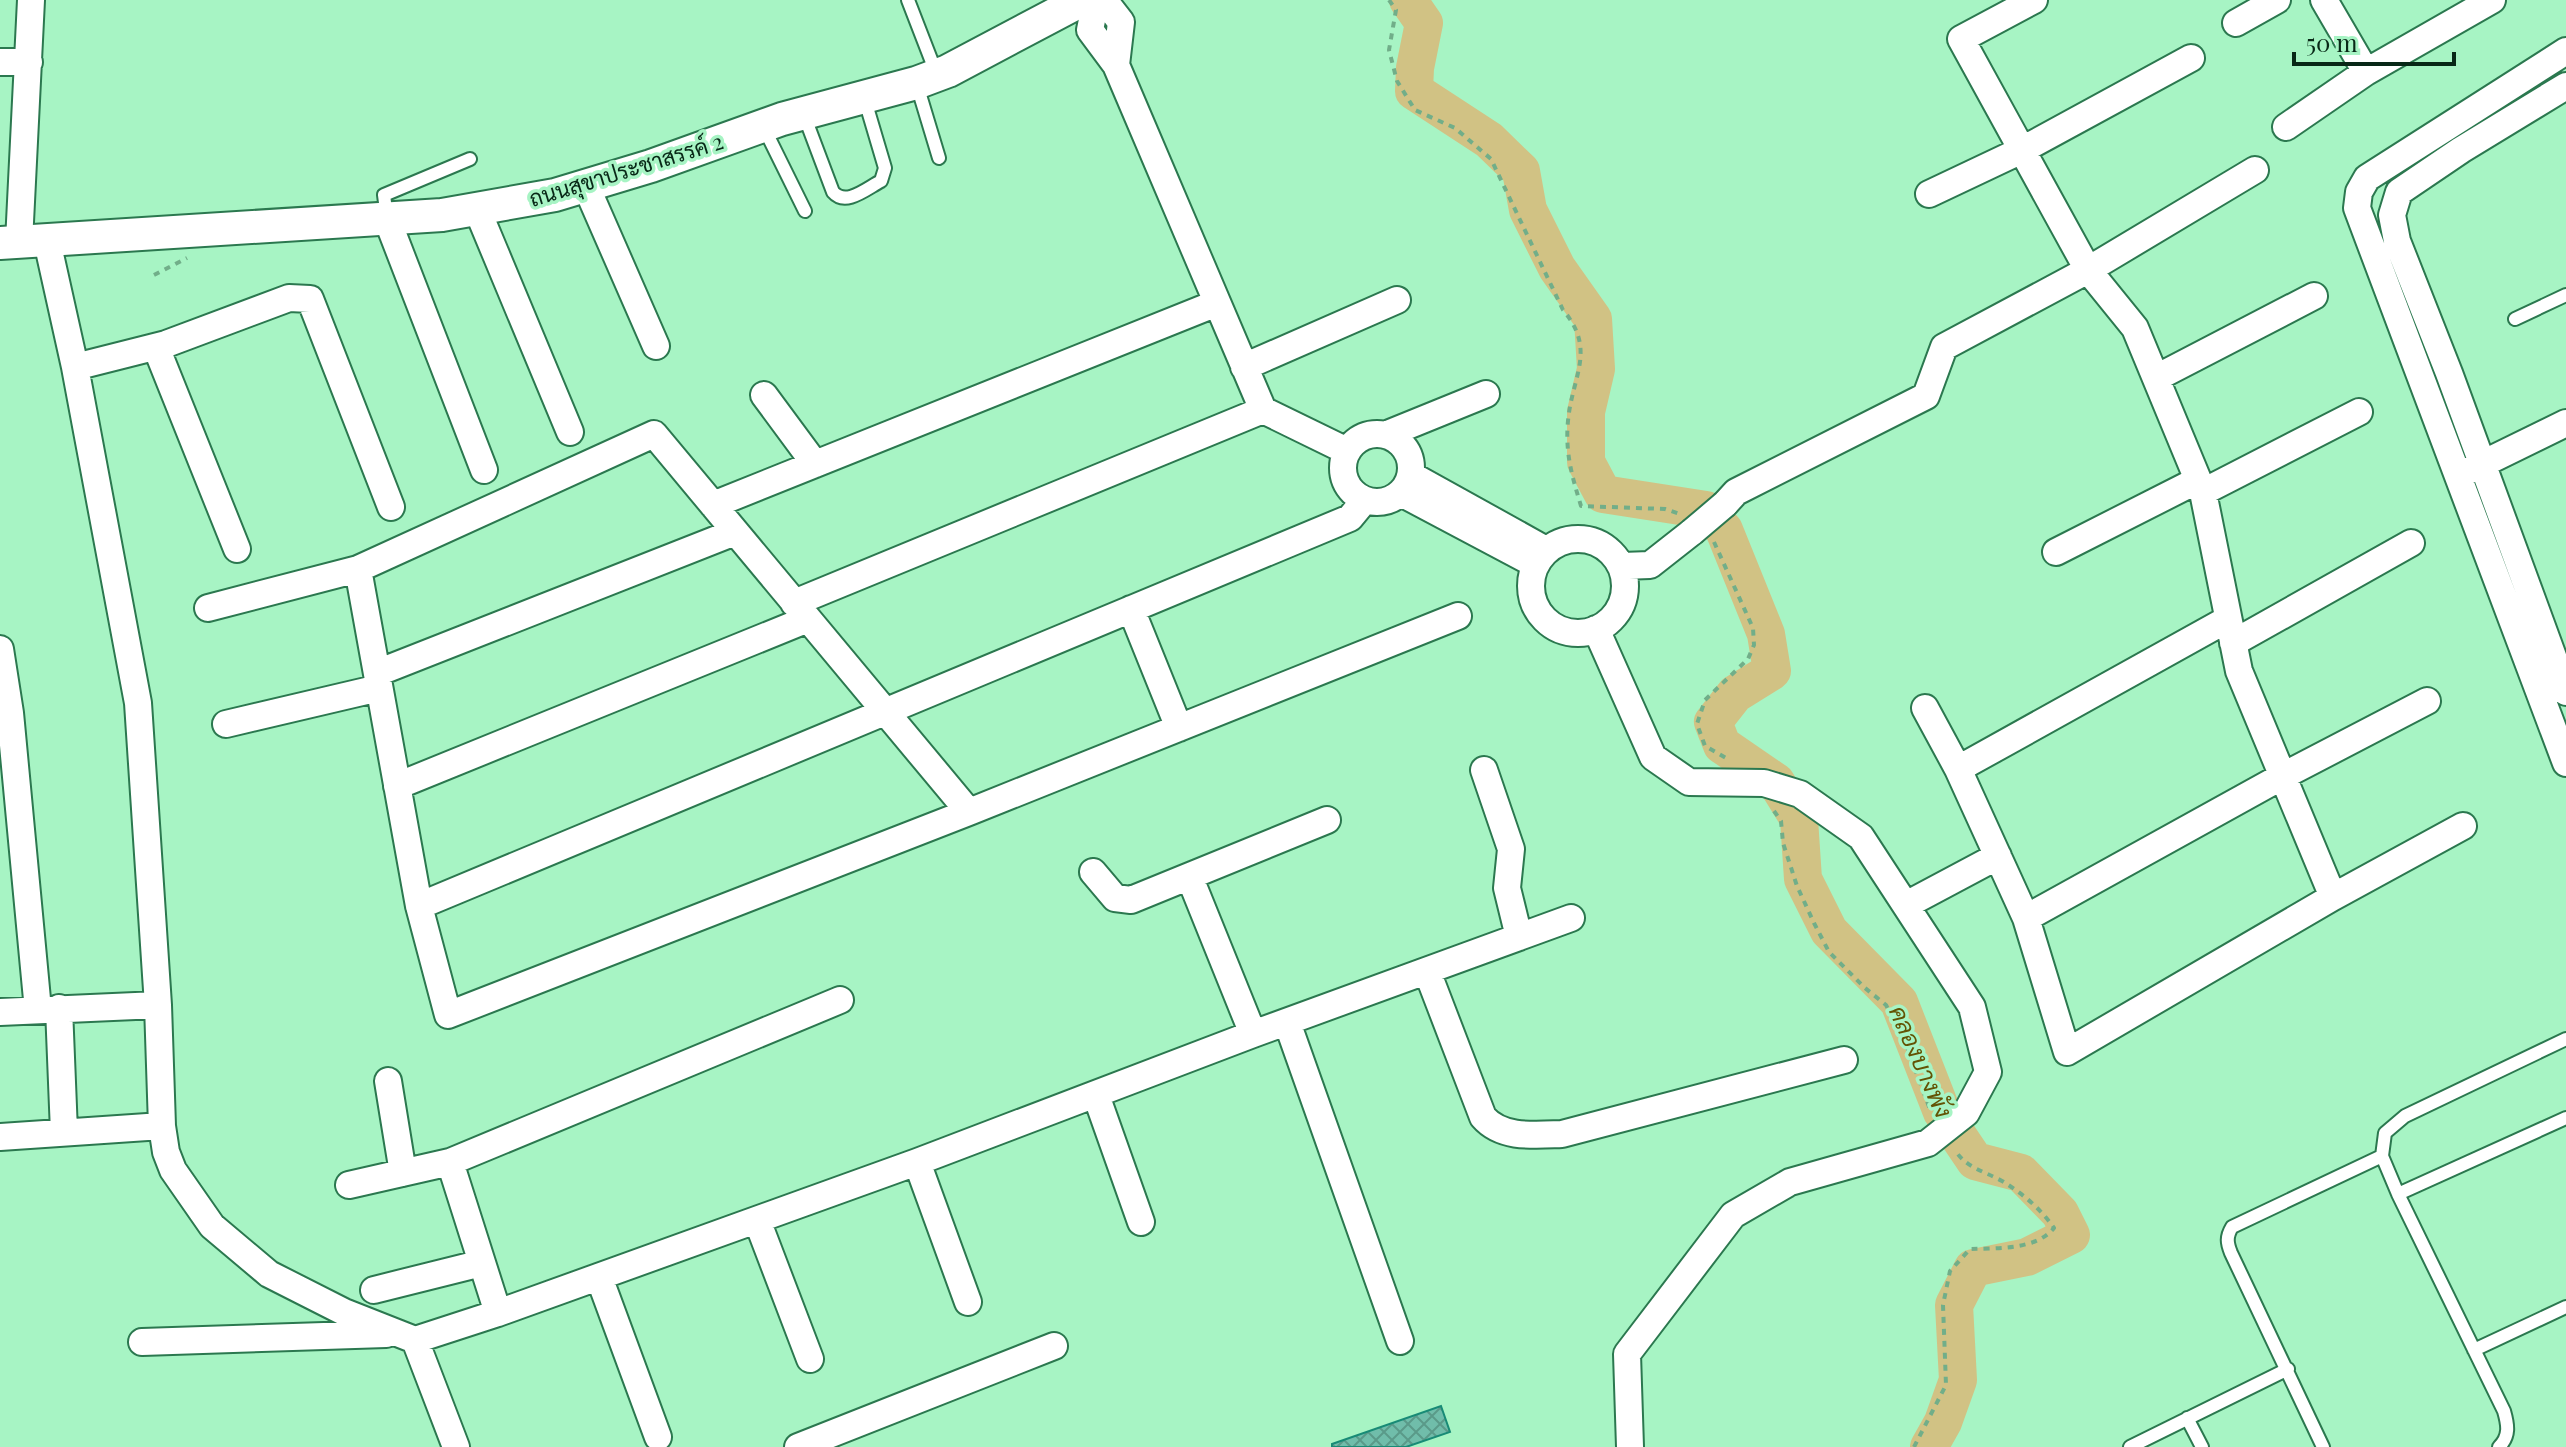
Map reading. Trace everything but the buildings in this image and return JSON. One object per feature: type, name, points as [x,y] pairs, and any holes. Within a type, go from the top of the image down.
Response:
[{"type":"street","points":[[31,0],[22,242],[75,367],[138,703],[166,1152],[173,1170],[212,1226],[269,1274],[344,1312],[407,1337],[456,1447]]},
{"type":"street","name":"ถนนสุขาประชาสรรค์ 2","points":[[22,242],[442,215],[555,195],[651,166],[763,125],[927,79],[1082,0]]},
{"type":"street","points":[[1096,0],[1090,30],[1116,65],[1263,410],[1347,451]]},
{"type":"street","points":[[1104,0],[1121,22],[1116,65]]},
{"type":"street","points":[[2034,0],[1961,39],[2088,270],[2135,328],[2201,486],[2239,671],[2333,897]]},
{"type":"street","points":[[2236,23],[2277,0]]},
{"type":"street","points":[[2324,0],[2366,72]]},
{"type":"street","points":[[2286,127],[2366,72],[2492,0]]},
{"type":"street","points":[[2566,51],[2367,178],[2359,192],[2357,208],[2566,692]]},
{"type":"street","points":[[1929,194],[2022,150],[2191,58]]},
{"type":"street","points":[[0,62],[29,62]]},
{"type":"street","points":[[2471,470],[2397,241],[2392,215],[2399,192],[2566,86]]},
{"type":"street","points":[[1622,566],[1650,565],[1736,492],[1926,396],[1944,347],[2088,270],[2255,170]]},
{"type":"street","points":[[586,186],[656,346]]},
{"type":"street","points":[[477,209],[570,432]]},
{"type":"street","points":[[387,219],[484,470]]},
{"type":"street","points":[[2156,378],[2314,296]]},
{"type":"street","points":[[75,367],[156,347],[289,298],[310,299],[391,507]]},
{"type":"street","points":[[1244,367],[1397,300]]},
{"type":"street","points":[[713,505],[1217,303]]},
{"type":"street","points":[[156,347],[237,549]]},
{"type":"street","points":[[1385,435],[1395,439],[1409,455],[1406,484],[1384,502],[1364,501],[1354,495],[1343,474],[1347,451],[1363,437],[1385,435],[1486,394]]},
{"type":"street","points":[[764,395],[815,464]]},
{"type":"street","points":[[397,786],[1263,410]]},
{"type":"street","points":[[2056,552],[2359,412]]},
{"type":"street","points":[[2471,470],[2566,423]]},
{"type":"street","points":[[208,608],[358,569],[654,434],[969,812]]},
{"type":"street","points":[[1406,484],[1541,557]]},
{"type":"street","points":[[419,906],[1350,518],[1364,501]]},
{"type":"street","points":[[226,724],[378,680],[735,532]]},
{"type":"street","points":[[1574,538],[1588,539],[1614,554],[1625,577],[1624,598],[1614,617],[1596,629],[1571,632],[1548,622],[1533,602],[1530,589],[1541,557],[1559,542],[1574,538]]},
{"type":"street","points":[[1958,769],[2411,543]]},
{"type":"street","points":[[358,569],[419,906],[448,1015],[969,812],[1458,616]]},
{"type":"street","points":[[1131,609],[1179,728]]},
{"type":"street","points":[[1596,629],[1653,757],[1689,782],[1759,782],[1800,794],[1861,837],[1972,1007],[1988,1072],[1966,1113],[1928,1143],[1790,1182],[1733,1215],[1627,1354],[1630,1447]]},
{"type":"street","points":[[2547,647],[2566,763]]},
{"type":"street","points":[[0,649],[64,1132]]},
{"type":"street","points":[[2026,918],[2283,776],[2427,701]]},
{"type":"street","points":[[1925,708],[1958,769],[2026,918],[2067,1052],[2333,897],[2463,826]]},
{"type":"street","points":[[1484,770],[1511,849],[1507,888],[1519,937]]},
{"type":"street","points":[[1093,872],[1115,898],[1123,901],[1190,878],[1327,820]]},
{"type":"street","points":[[1906,905],[1998,856]]},
{"type":"street","points":[[1190,878],[1253,1034]]},
{"type":"street","points":[[142,1342],[407,1337],[498,1313],[917,1162],[1253,1034],[1571,918]]},
{"type":"street","points":[[1427,971],[1483,1117],[1502,1132],[1562,1134],[1844,1060]]},
{"type":"street","points":[[349,1185],[450,1162],[840,1000]]},
{"type":"street","points":[[0,1012],[158,1005]]},
{"type":"street","points":[[1287,1022],[1400,1341]]},
{"type":"street","points":[[388,1081],[403,1173]]},
{"type":"street","points":[[1096,1095],[1141,1222]]},
{"type":"street","points":[[0,1137],[162,1126]]},
{"type":"street","points":[[450,1162],[498,1313]]},
{"type":"street","points":[[917,1162],[968,1302]]},
{"type":"street","points":[[757,1220],[810,1359]]},
{"type":"street","points":[[374,1290],[482,1263]]},
{"type":"street","points":[[599,1277],[658,1437]]},
{"type":"street","points":[[798,1447],[1054,1346]]},
{"type":"lane","points":[[908,0],[927,79],[939,158]]},
{"type":"lane","points":[[804,113],[833,192],[837,197],[847,199],[881,181],[884,176],[885,168],[864,97]]},
{"type":"lane","points":[[763,125],[805,211]]},
{"type":"lane","points":[[387,219],[384,195],[470,159]]},
{"type":"lane","points":[[2515,319],[2566,295]]},
{"type":"lane","points":[[2499,1447],[2507,1436],[2508,1425],[2398,1194],[2382,1156],[2385,1133],[2405,1116],[2566,1039]]},
{"type":"lane","points":[[2398,1194],[2566,1118]]},
{"type":"lane","points":[[2323,1447],[2231,1253],[2228,1234],[2232,1227],[2382,1156]]},
{"type":"lane","points":[[2474,1350],[2566,1307]]},
{"type":"lane","points":[[2130,1447],[2288,1369]]},
{"type":"lane","points":[[2187,1418],[2202,1447]]},
{"type":"path","points":[[1389,0],[1396,10],[1389,50],[1397,81],[1415,110],[1455,128],[1491,159],[1563,310],[1577,326],[1582,352],[1568,421],[1568,465],[1581,506],[1665,509],[1695,528],[1714,543],[1753,628],[1754,645],[1748,659],[1705,700],[1697,724],[1705,746],[1743,768],[1759,782],[1781,821],[1783,843],[1797,886],[1829,952],[1886,1005],[1904,1039],[1931,1112],[1961,1160],[2002,1181],[2043,1211],[2054,1228],[2046,1238],[2011,1247],[1970,1249],[1950,1271],[1943,1305],[1946,1385],[1914,1447]]},
{"type":"waterway","name":"คลองบางพัง","points":[[1408,0],[1424,23],[1414,91],[1489,140],[1521,171],[1528,210],[1557,268],[1593,319],[1596,369],[1586,412],[1586,462],[1603,494],[1706,510],[1724,530],[1766,634],[1772,671],[1735,694],[1713,722],[1722,745],[1776,782],[1799,819],[1803,879],[1829,931],[1899,1002],[1942,1112],[1975,1161],[2021,1173],[2060,1213],[2071,1235],[2027,1257],[1973,1268],[1954,1305],[1958,1380],[1943,1422],[1929,1447]]}]
